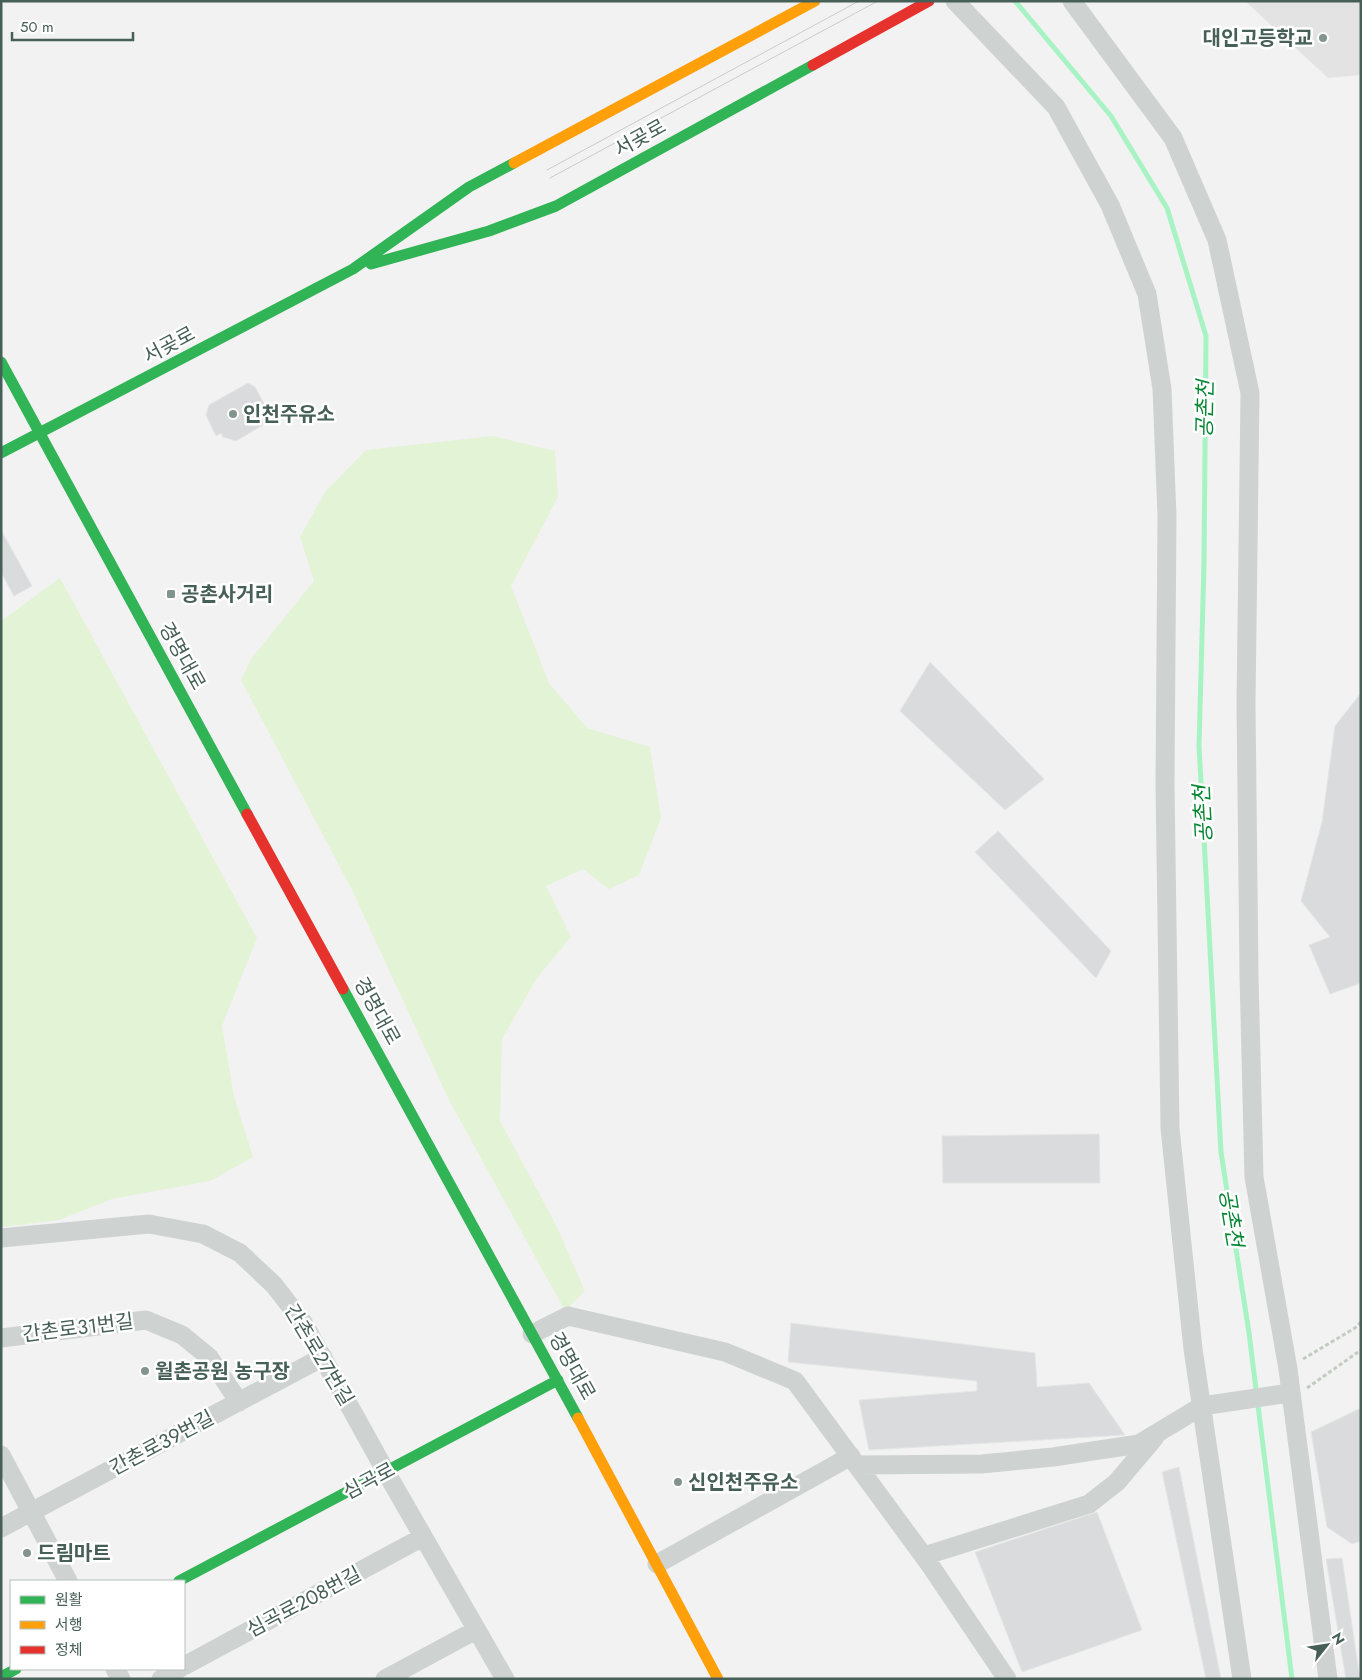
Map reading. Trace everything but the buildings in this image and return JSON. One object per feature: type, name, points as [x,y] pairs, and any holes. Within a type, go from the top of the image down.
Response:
[{"type":"street","name":"서곶로","points":[[1,453],[353,269],[469,187],[815,1]]},
{"type":"street","name":"서곶로","points":[[353,269],[489,231],[556,206],[929,1]]},
{"type":"street","points":[[955,1],[1056,107],[1110,205],[1147,294],[1162,389],[1167,516],[1166,784],[1170,1128],[1192,1339],[1206,1405],[1242,1679]]},
{"type":"street","points":[[1072,1],[1173,138],[1217,240],[1250,393],[1246,704],[1249,976],[1254,1177],[1288,1369],[1284,1394],[1328,1679]]},
{"type":"street","name":"서곶로","points":[[372,255],[445,231]]},
{"type":"street","name":"경명대로","points":[[1,362],[558,1380],[718,1679]]},
{"type":"street","name":"간촌로27번길","points":[[1,1238],[149,1224],[204,1234],[240,1254],[274,1285],[304,1324],[386,1472]]},
{"type":"street","points":[[532,1334],[568,1316],[725,1352],[795,1381],[924,1556],[1007,1679]]},
{"type":"street","name":"간촌로31번길","points":[[1,1338],[146,1320],[182,1335],[209,1357],[239,1402]]},
{"type":"street","name":"간촌로39번길","points":[[1,1528],[323,1357]]},
{"type":"street","name":"심곡로","points":[[181,1580],[558,1380]]},
{"type":"street","points":[[656,1564],[854,1460],[982,1464],[1139,1444],[1206,1405],[1284,1394]]},
{"type":"street","points":[[924,1556],[1089,1504],[1117,1482],[1161,1430]]},
{"type":"street","points":[[1,1455],[67,1580]]},
{"type":"street","points":[[386,1472],[504,1679]]},
{"type":"street","name":"심곡로208번길","points":[[185,1666],[423,1537]]},
{"type":"street","points":[[385,1679],[476,1630]]},
{"type":"street","points":[[1,1677],[14,1670]]},
{"type":"path","points":[[1288,1369],[1355,1328],[1361,1322]]},
{"type":"path","points":[[1284,1394],[1303,1391],[1361,1350]]},
{"type":"shaded area","name":"대인고등학교","points":[[1245,1],[1361,1],[1361,75],[1328,78]]},
{"type":"green space","points":[[493,436],[555,451],[558,497],[511,586],[549,683],[587,728],[650,747],[661,818],[639,875],[609,889],[583,869],[546,886],[571,937],[537,978],[502,1039],[500,1121],[555,1223],[585,1291],[565,1311],[449,1100],[352,890],[241,680],[251,659],[314,581],[300,537],[325,492],[366,450]]},
{"type":"green space","points":[[60,578],[257,938],[222,1026],[234,1096],[253,1157],[210,1181],[112,1199],[59,1220],[1,1227],[1,621]]},
{"type":"waterway","name":"공촌천","points":[[1015,1],[1111,116],[1167,208],[1206,336],[1204,564],[1199,746],[1221,1152],[1249,1333],[1292,1679]]},
{"type":"tram line","points":[[547,170],[859,1]]},
{"type":"tram line","points":[[550,178],[878,1]]},
{"type":"traffic: fast","points":[[371,264],[489,231],[556,206],[813,65]]},
{"type":"traffic: fast","points":[[1,453],[353,269],[469,187],[514,163]]},
{"type":"traffic: fast","points":[[1,362],[247,814]]},
{"type":"traffic: fast","points":[[343,989],[578,1418]]},
{"type":"traffic: fast","points":[[181,1580],[558,1380]]},
{"type":"traffic: fast","points":[[1,1677],[14,1670]]},
{"type":"traffic: slow","points":[[514,163],[815,1]]},
{"type":"traffic: slow","points":[[578,1418],[718,1679]]},
{"type":"traffic: jam","points":[[813,65],[929,1]]},
{"type":"traffic: jam","points":[[247,814],[343,989]]},
{"type":"place","name":"대인고등학교","points":[[1323,38]]},
{"type":"place","name":"인천주유소","points":[[233,414]]},
{"type":"place","name":"공촌사거리","points":[[171,594]]},
{"type":"place","name":"월촌공원 농구장","points":[[145,1371]]},
{"type":"place","name":"신인천주유소","points":[[678,1482]]},
{"type":"place","name":"드림마트","points":[[27,1553]]}]
